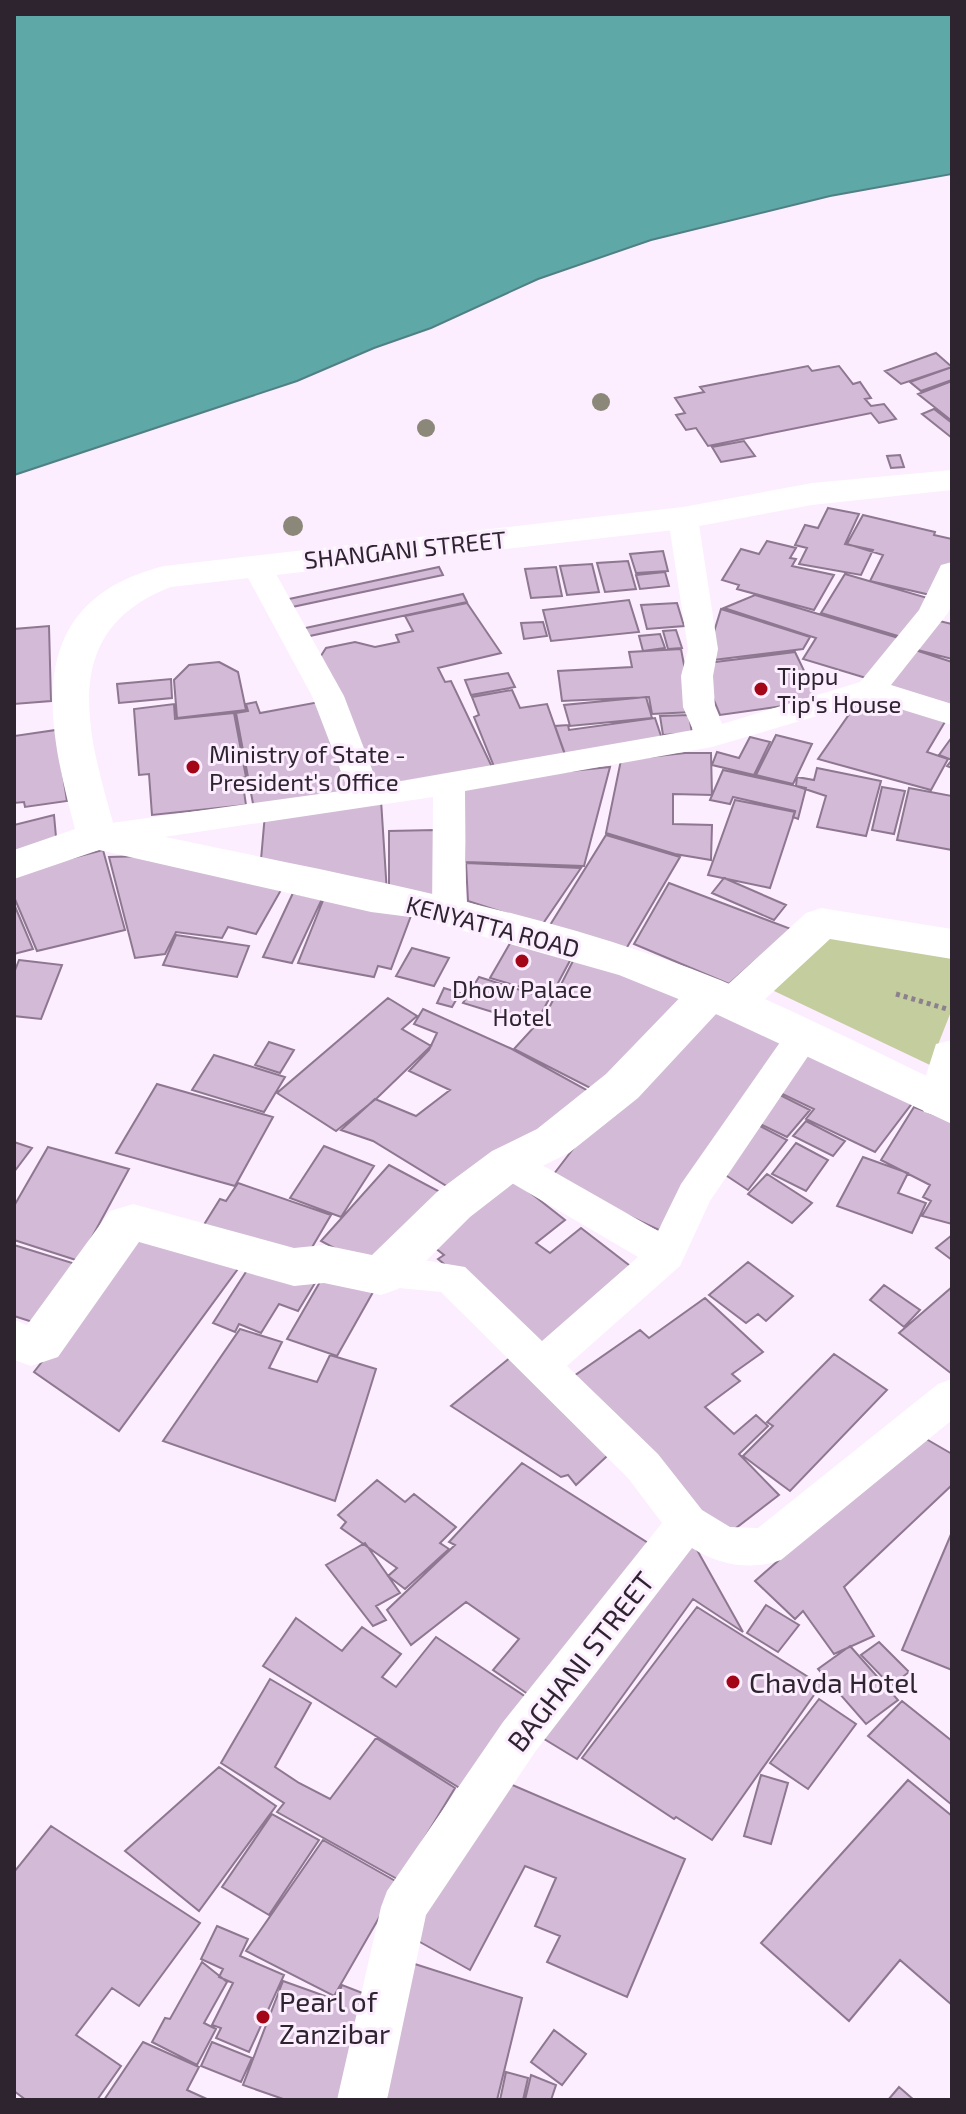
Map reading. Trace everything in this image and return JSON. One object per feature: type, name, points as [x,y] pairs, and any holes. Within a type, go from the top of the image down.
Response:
[{"type":"main road","name":"SHANGANI STREET","points":[[97,836],[73,746],[67,693],[73,656],[91,629],[120,597],[164,577],[683,518],[812,494],[952,480]]},
{"type":"main road","points":[[14,865],[97,836]]},
{"type":"main road","name":"KENYATTA ROAD","points":[[97,836],[371,897],[418,903],[633,964],[803,1037],[946,1104]]},
{"type":"main road","points":[[14,1340],[31,1346],[41,1343],[126,1224],[133,1222],[294,1267],[324,1264],[381,1276],[454,1204],[508,1163],[553,1141],[622,1086],[720,1000],[821,923],[952,944]]},
{"type":"main road","points":[[946,1104],[952,1056]]},
{"type":"street","points":[[683,518],[703,649],[697,676],[699,707],[712,737]]},
{"type":"street","points":[[256,565],[328,696],[367,798]]},
{"type":"street","points":[[97,836],[367,798],[712,737],[805,712],[871,689],[943,615],[952,571]]},
{"type":"street","points":[[871,689],[952,715]]},
{"type":"street","points":[[449,782],[449,913]]},
{"type":"street","points":[[543,1364],[666,1255],[694,1194],[803,1037]]},
{"type":"street","points":[[508,1163],[666,1255]]},
{"type":"street","points":[[381,1276],[399,1272],[451,1278],[543,1364],[643,1466],[687,1523],[723,1545],[766,1547],[952,1396]]},
{"type":"street","name":"BAGHANI STREET","points":[[362,2100],[404,1907],[519,1737],[687,1523]]},
{"type":"path","points":[[896,994],[952,1010]]},
{"type":"shaded area","points":[[14,14],[952,14],[952,174],[830,196],[651,240],[538,279],[431,328],[297,381],[14,475]]},
{"type":"shaded area","points":[[829,938],[952,955],[952,1009],[930,1065],[772,990]]},
{"type":"building","points":[[936,353],[952,367],[901,384],[885,371]]},
{"type":"building","points":[[808,366],[812,371],[839,366],[853,384],[860,382],[871,398],[865,399],[871,406],[884,404],[896,419],[879,423],[871,413],[708,446],[696,428],[686,430],[676,415],[685,413],[675,398],[704,392],[700,387]]},
{"type":"building","points":[[952,367],[952,380],[921,391],[910,382]]},
{"type":"building","points":[[952,381],[952,421],[918,394]]},
{"type":"building","points":[[934,409],[952,423],[952,438],[922,414]]},
{"type":"building","points":[[744,441],[755,456],[721,462],[712,447]]},
{"type":"building","points":[[900,455],[904,467],[891,468],[887,456]]},
{"type":"building","points":[[828,508],[859,514],[845,544],[873,550],[861,575],[799,564],[807,548],[795,545],[805,525],[818,528]]},
{"type":"building","points":[[863,515],[952,539],[952,568],[939,597],[870,581],[883,555],[847,544]]},
{"type":"building","points":[[767,541],[796,548],[790,558],[796,559],[792,566],[834,575],[814,610],[737,589],[739,585],[722,580],[741,549],[759,554]]},
{"type":"building","points":[[663,551],[668,571],[636,573],[630,554]]},
{"type":"building","points":[[628,561],[636,589],[605,592],[597,563]]},
{"type":"building","points":[[592,564],[599,592],[567,595],[560,566]]},
{"type":"building","points":[[439,567],[443,575],[292,607],[289,599]]},
{"type":"building","points":[[556,567],[562,596],[531,598],[525,569]]},
{"type":"building","points":[[665,572],[669,586],[640,589],[636,575]]},
{"type":"building","points":[[845,574],[931,599],[908,639],[821,613]]},
{"type":"building","points":[[463,594],[467,602],[305,637],[301,629]]},
{"type":"building","points":[[755,595],[902,639],[876,681],[803,659],[816,638],[724,608]]},
{"type":"building","points":[[629,600],[639,632],[551,641],[543,610]]},
{"type":"building","points":[[467,603],[501,653],[438,668],[445,682],[451,681],[492,767],[368,788],[317,662],[326,648],[355,642],[375,647],[399,642],[396,635],[413,631],[405,616]]},
{"type":"building","points":[[677,603],[684,626],[647,629],[641,605]]},
{"type":"building","points":[[721,609],[810,637],[803,649],[705,661]]},
{"type":"building","points":[[935,620],[952,624],[952,659],[910,648]]},
{"type":"building","points":[[543,622],[547,636],[524,639],[521,623]]},
{"type":"building","points":[[49,626],[51,701],[14,704],[14,629]]},
{"type":"building","points":[[676,630],[682,648],[668,649],[663,631]]},
{"type":"building","points":[[660,634],[665,648],[643,651],[639,636]]},
{"type":"building","points":[[906,647],[952,662],[952,710],[880,688]]},
{"type":"building","points":[[681,649],[693,712],[652,714],[649,697],[562,701],[558,671],[632,667],[629,652]]},
{"type":"building","name":"Tippu Tip's House","points":[[795,652],[810,683],[814,696],[811,702],[720,715],[699,664]]},
{"type":"building","points":[[219,662],[238,672],[246,710],[177,718],[174,680],[189,665]]},
{"type":"building","points":[[508,673],[515,687],[471,695],[465,680]]},
{"type":"building","points":[[171,679],[172,698],[119,703],[117,684]]},
{"type":"building","points":[[512,690],[520,708],[547,704],[565,755],[495,769],[474,717],[479,715],[472,697]]},
{"type":"building","points":[[864,693],[946,720],[927,752],[948,759],[931,790],[818,759]]},
{"type":"building","points":[[646,697],[652,718],[570,726],[564,705]]},
{"type":"building","points":[[256,702],[260,713],[319,702],[365,795],[254,809],[236,713],[248,711],[246,704]]},
{"type":"building","points":[[174,704],[175,719],[234,713],[246,777],[242,778],[246,805],[152,815],[149,774],[139,775],[134,709]]},
{"type":"building","points":[[689,715],[692,733],[663,735],[660,716]]},
{"type":"building","points":[[655,718],[663,742],[565,754],[555,726],[568,725],[569,730]]},
{"type":"building","points":[[56,730],[67,801],[25,807],[24,802],[14,803],[14,736]]},
{"type":"building","points":[[776,735],[812,744],[793,784],[756,775]]},
{"type":"building","points":[[750,737],[770,742],[754,775],[712,765],[717,752],[739,758]]},
{"type":"building","points":[[952,737],[952,760],[939,755]]},
{"type":"building","points":[[711,753],[712,795],[673,794],[673,824],[712,825],[711,860],[675,854],[606,833],[621,760]]},
{"type":"building","points":[[610,767],[584,866],[465,862],[461,782]]},
{"type":"building","points":[[817,768],[881,781],[866,836],[817,827],[826,796],[796,786],[797,777],[814,780]]},
{"type":"building","points":[[723,770],[806,788],[798,819],[793,817],[795,811],[733,797],[730,804],[710,800]]},
{"type":"building","points":[[882,787],[905,791],[894,834],[872,830]]},
{"type":"building","points":[[909,788],[952,796],[952,850],[897,840]]},
{"type":"building","points":[[381,800],[387,893],[260,871],[265,814]]},
{"type":"building","points":[[735,800],[795,812],[770,888],[708,875]]},
{"type":"building","points":[[54,815],[57,848],[14,854],[14,825]]},
{"type":"building","points":[[435,830],[436,896],[389,897],[389,831]]},
{"type":"building","points":[[606,835],[680,857],[623,954],[547,930]]},
{"type":"building","points":[[103,850],[125,930],[37,951],[14,897],[14,873]]},
{"type":"building","points":[[147,856],[281,890],[256,934],[228,927],[222,938],[176,932],[165,954],[135,958],[109,857]]},
{"type":"building","points":[[466,863],[581,868],[542,925],[468,901]]},
{"type":"building","points":[[724,878],[786,905],[774,920],[712,893]]},
{"type":"building","points":[[669,883],[791,929],[729,984],[634,944]]},
{"type":"building","points":[[293,893],[322,899],[292,963],[263,957]]},
{"type":"building","points":[[324,898],[412,913],[391,969],[378,966],[374,977],[298,963]]},
{"type":"building","points":[[14,904],[33,949],[14,954]]},
{"type":"building","points":[[176,935],[249,946],[237,977],[163,965]]},
{"type":"building","points":[[513,938],[573,955],[551,996],[490,978]]},
{"type":"building","points":[[412,948],[449,958],[434,986],[396,976]]},
{"type":"building","points":[[575,957],[686,996],[602,1094],[514,1049],[546,1014]]},
{"type":"building","points":[[19,960],[62,965],[41,1019],[14,1016],[14,973]]},
{"type":"building","points":[[479,977],[549,999],[535,1025],[463,1003]]},
{"type":"building","points":[[444,988],[460,993],[452,1007],[437,1003]]},
{"type":"building","points":[[388,998],[417,1016],[402,1029],[431,1046],[377,1098],[336,1131],[277,1093]]},
{"type":"building","points":[[423,1009],[512,1049],[594,1094],[458,1193],[373,1141],[341,1130],[375,1099],[416,1116],[450,1090],[409,1071],[429,1050],[437,1033],[414,1024]]},
{"type":"building","points":[[713,1011],[791,1044],[659,1230],[550,1179],[606,1106]]},
{"type":"building","points":[[269,1042],[294,1050],[280,1073],[255,1065]]},
{"type":"building","points":[[805,1050],[913,1102],[875,1152],[806,1119],[814,1109],[774,1090]]},
{"type":"building","points":[[214,1055],[285,1077],[264,1112],[192,1090]]},
{"type":"building","points":[[157,1084],[273,1117],[235,1186],[116,1153]]},
{"type":"building","points":[[768,1089],[810,1110],[787,1137],[748,1118]]},
{"type":"building","points":[[914,1107],[952,1121],[952,1224],[922,1216],[931,1201],[923,1197],[930,1185],[881,1160]]},
{"type":"building","points":[[750,1121],[787,1140],[748,1190],[715,1168]]},
{"type":"building","points":[[806,1121],[845,1141],[833,1156],[793,1136]]},
{"type":"building","points":[[14,1142],[32,1148],[14,1172]]},
{"type":"building","points":[[796,1143],[828,1160],[806,1191],[772,1174]]},
{"type":"building","points":[[324,1146],[374,1166],[341,1217],[290,1198]]},
{"type":"building","points":[[48,1147],[129,1169],[79,1261],[14,1240],[14,1206]]},
{"type":"building","points":[[863,1157],[908,1173],[898,1193],[926,1203],[912,1233],[837,1206]]},
{"type":"building","points":[[389,1165],[442,1193],[375,1270],[321,1241]]},
{"type":"building","points":[[505,1173],[565,1220],[536,1243],[550,1253],[581,1228],[638,1272],[547,1348],[438,1259],[444,1255],[421,1237]]},
{"type":"building","points":[[767,1174],[812,1203],[792,1223],[748,1194]]},
{"type":"building","points":[[238,1183],[331,1215],[301,1266],[200,1231],[220,1199],[226,1201]]},
{"type":"building","points":[[952,1235],[952,1260],[936,1248]]},
{"type":"building","points":[[139,1237],[243,1262],[119,1431],[34,1372]]},
{"type":"building","points":[[14,1245],[82,1266],[45,1326],[14,1316]]},
{"type":"building","points":[[253,1261],[315,1283],[298,1311],[279,1304],[261,1333],[239,1324],[235,1332],[213,1323]]},
{"type":"building","points":[[748,1262],[793,1296],[766,1321],[758,1314],[746,1323],[709,1295]]},
{"type":"building","points":[[328,1268],[377,1285],[337,1356],[287,1339]]},
{"type":"building","points":[[884,1285],[920,1310],[904,1327],[870,1300]]},
{"type":"building","points":[[952,1287],[952,1374],[899,1333]]},
{"type":"building","points":[[705,1298],[763,1352],[732,1374],[740,1381],[705,1407],[734,1434],[756,1415],[768,1426],[739,1454],[779,1495],[723,1538],[564,1383],[640,1330],[649,1338]]},
{"type":"building","points":[[240,1329],[282,1342],[269,1368],[317,1382],[330,1355],[376,1369],[335,1501],[163,1441]]},
{"type":"building","points":[[522,1348],[620,1444],[576,1485],[568,1475],[561,1477],[451,1406]]},
{"type":"building","points":[[834,1354],[887,1390],[790,1491],[743,1456],[773,1426],[767,1422]]},
{"type":"building","points":[[921,1436],[952,1454],[952,1485],[844,1587],[874,1636],[834,1654],[803,1611],[795,1619],[755,1581]]},
{"type":"building","points":[[522,1463],[656,1548],[532,1697],[493,1670],[519,1639],[466,1602],[411,1645],[387,1610],[455,1545],[449,1542]]},
{"type":"building","points":[[377,1480],[405,1502],[414,1494],[456,1527],[440,1543],[449,1549],[405,1589],[388,1576],[397,1568],[341,1528],[346,1522],[338,1515]]},
{"type":"building","points":[[952,1532],[952,1670],[902,1650]]},
{"type":"building","points":[[692,1541],[743,1632],[693,1599],[577,1759],[536,1734]]},
{"type":"building","points":[[365,1543],[400,1593],[376,1606],[386,1620],[373,1626],[326,1565]]},
{"type":"building","points":[[766,1605],[799,1625],[778,1652],[747,1633]]},
{"type":"building","points":[[697,1607],[821,1685],[712,1840],[676,1817],[674,1819],[582,1758]]},
{"type":"building","points":[[296,1618],[342,1651],[362,1627],[401,1654],[382,1677],[396,1687],[436,1637],[535,1703],[466,1792],[263,1666]]},
{"type":"building","points":[[879,1642],[909,1672],[891,1686],[861,1655]]},
{"type":"building","points":[[850,1646],[898,1700],[866,1724],[818,1669]]},
{"type":"building","points":[[270,1679],[311,1703],[275,1767],[299,1783],[330,1799],[376,1738],[455,1788],[399,1880],[277,1812],[284,1803],[221,1763]]},
{"type":"building","points":[[819,1699],[856,1724],[808,1789],[770,1763]]},
{"type":"building","points":[[902,1701],[952,1741],[952,1805],[868,1736]]},
{"type":"building","points":[[219,1767],[276,1806],[199,1911],[125,1851]]},
{"type":"building","points":[[761,1775],[788,1783],[771,1844],[744,1836]]},
{"type":"building","points":[[908,1780],[952,1816],[952,2005],[900,1960],[849,2021],[761,1943]]},
{"type":"building","points":[[503,1781],[685,1859],[627,1997],[547,1962],[560,1936],[535,1926],[556,1878],[525,1866],[470,1970],[411,1937]]},
{"type":"building","points":[[272,1814],[319,1840],[269,1915],[222,1887]]},
{"type":"building","points":[[51,1826],[200,1923],[139,2006],[112,1988],[76,2035],[121,2066],[97,2100],[26,2100],[14,2091],[14,1872]]},
{"type":"building","points":[[323,1840],[399,1883],[334,1996],[246,1951]]},
{"type":"building","points":[[217,1926],[248,1939],[240,1956],[284,1975],[249,2052],[216,2038],[221,2028],[212,2025],[233,1983],[219,1977],[223,1969],[201,1959]]},
{"type":"building","points":[[399,1959],[522,1998],[497,2100],[386,2100]]},
{"type":"building","points":[[202,1962],[227,1982],[204,2023],[216,2029],[197,2065],[152,2042],[165,2018],[170,2019]]},
{"type":"building","points":[[283,1981],[336,2000],[342,1985],[375,1998],[355,2100],[286,2100],[243,2085]]},
{"type":"building","points":[[554,2030],[586,2054],[562,2085],[531,2062]]},
{"type":"building","points":[[143,2042],[199,2067],[187,2090],[209,2100],[104,2100]]},
{"type":"building","points":[[212,2042],[252,2058],[241,2082],[201,2066]]},
{"type":"building","points":[[506,2072],[528,2078],[523,2100],[500,2100]]},
{"type":"building","points":[[531,2075],[556,2085],[551,2100],[525,2100]]},
{"type":"building","points":[[899,2087],[914,2100],[888,2100]]},
{"type":"place","name":"Tippu Tip's House","points":[[761,689]]},
{"type":"place","name":"Ministry of State - President's Office","points":[[193,767]]},
{"type":"place","name":"Dhow Palace Hotel","points":[[522,961]]},
{"type":"place","name":"Chavda Hotel","points":[[733,1682]]},
{"type":"place","name":"Pearl of Zanzibar","points":[[263,2017]]}]
